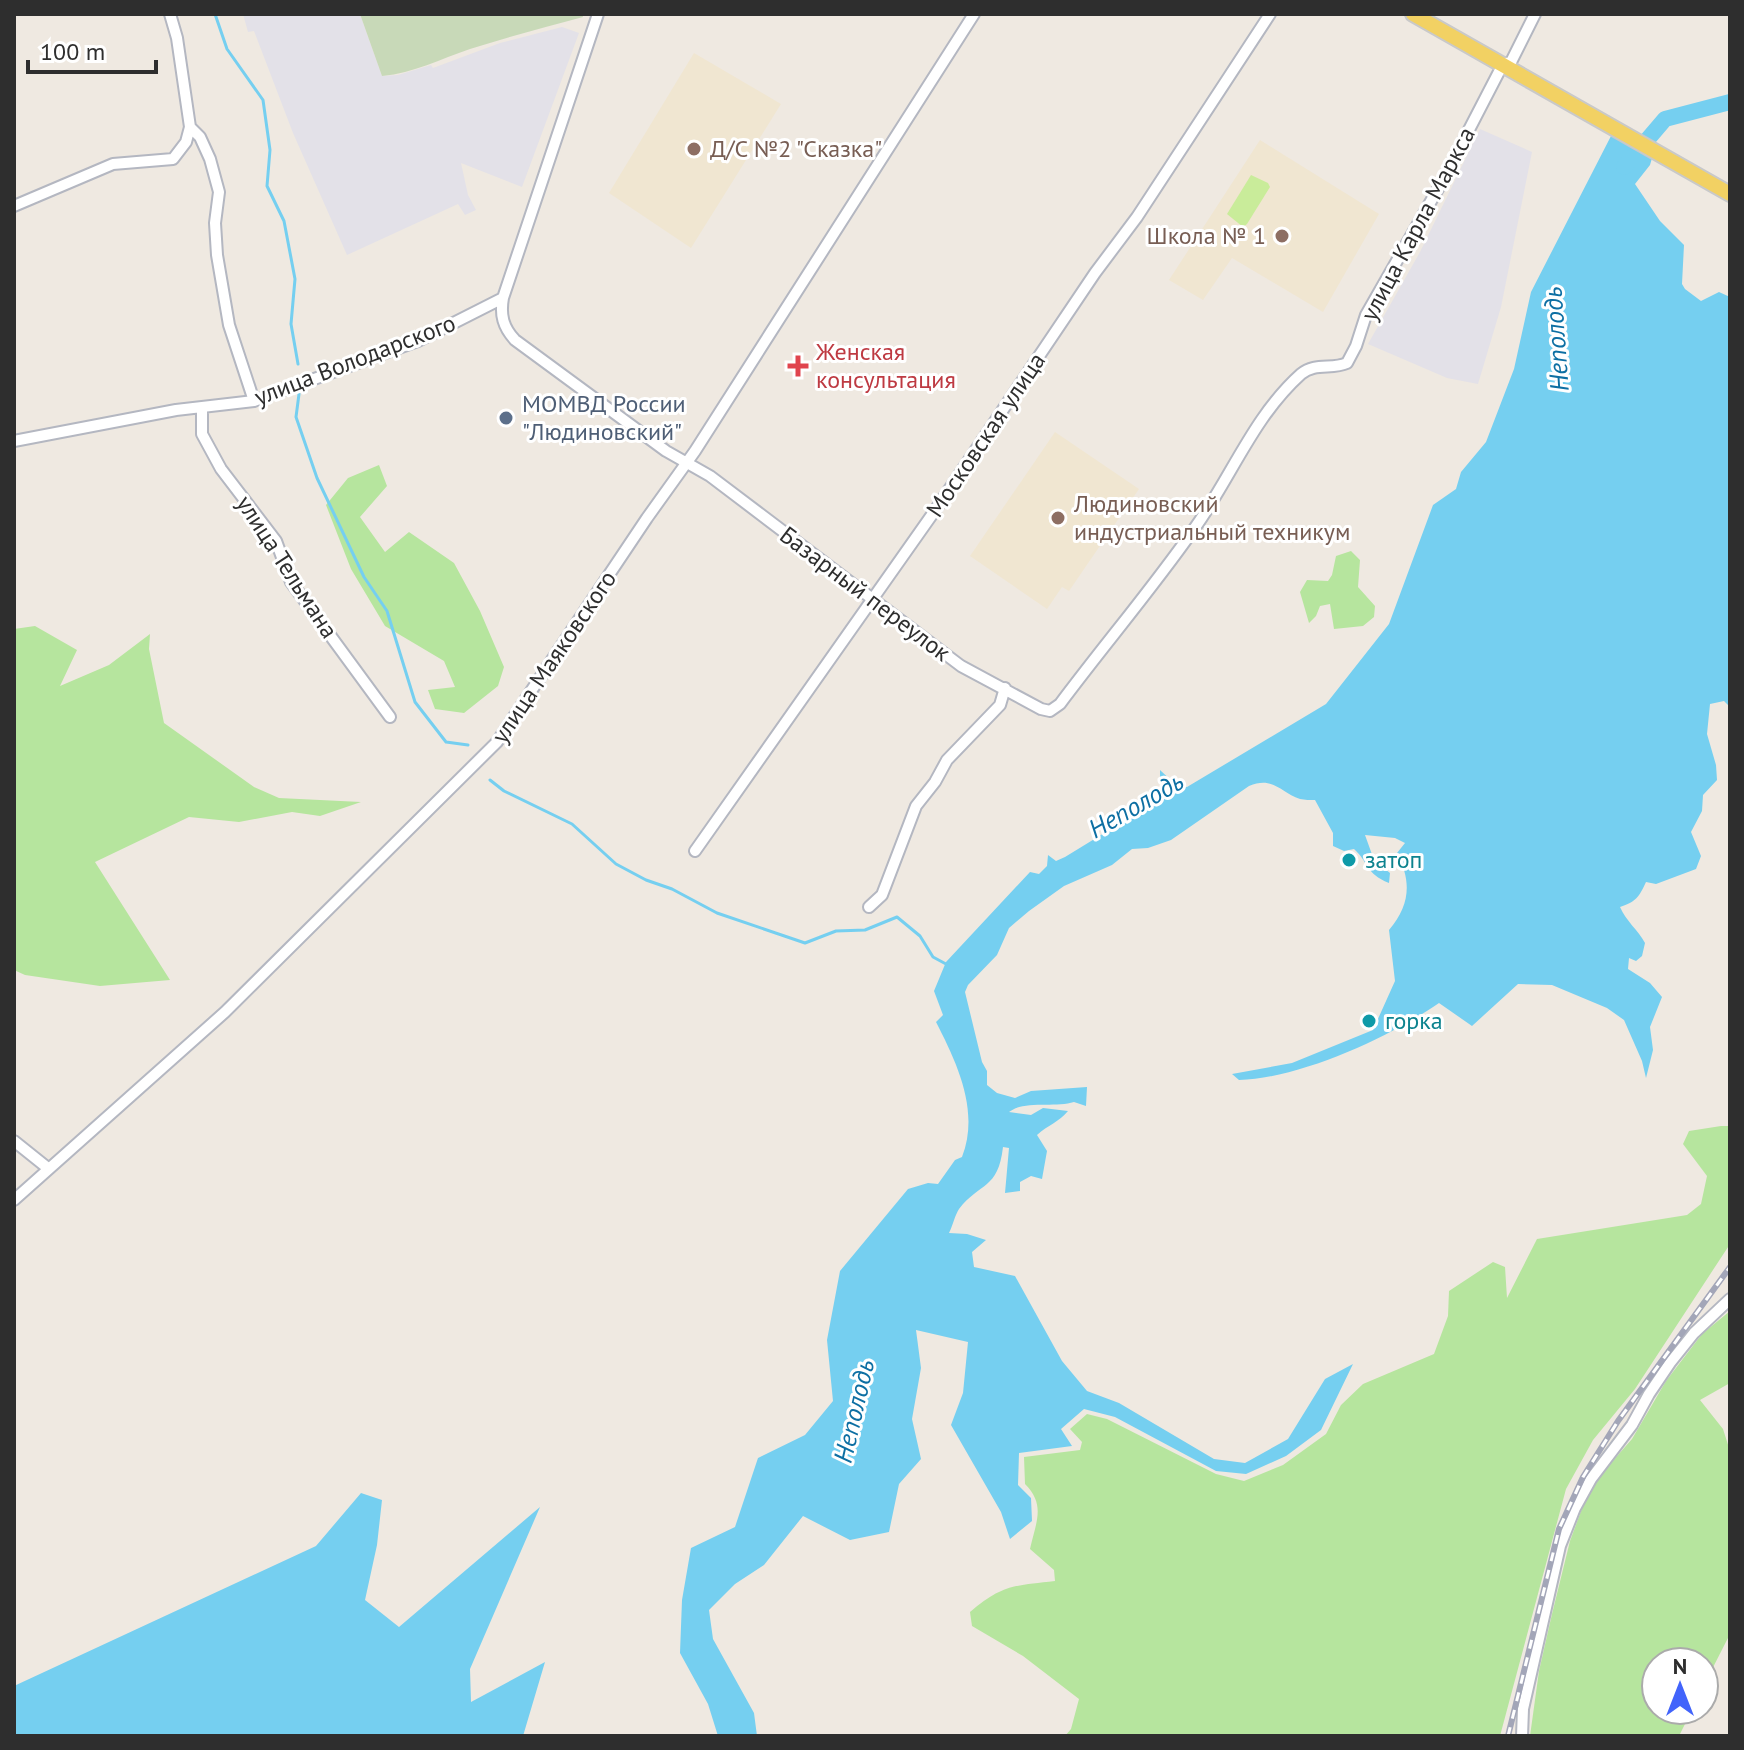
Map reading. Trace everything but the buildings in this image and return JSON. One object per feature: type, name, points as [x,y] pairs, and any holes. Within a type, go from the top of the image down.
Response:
[{"type":"main road","points":[[1413,14],[1586,109],[1730,194]]},
{"type":"street","points":[[14,206],[113,164],[173,159],[186,142],[190,127],[177,38],[170,14]]},
{"type":"street","points":[[598,14],[503,298],[503,321],[515,340],[686,464]]},
{"type":"street","name":"улица Маяковского","points":[[14,1200],[225,1012],[497,742],[686,464],[974,14]]},
{"type":"street","name":"Московская улица","points":[[695,851],[936,509],[1095,273],[1137,217],[1270,14]]},
{"type":"street","name":"улица Карла Маркса","points":[[1050,711],[1060,704],[1195,528],[1251,432],[1303,373],[1315,366],[1331,367],[1347,363],[1366,315],[1443,180],[1503,64],[1511,62],[1535,14]]},
{"type":"street","points":[[190,127],[200,137],[210,159],[219,192],[215,223],[217,255],[229,325],[254,401]]},
{"type":"street","name":"улица Володарского","points":[[14,441],[176,410],[254,401],[418,341],[503,298]]},
{"type":"street","name":"улица Тельмана","points":[[202,409],[202,434],[221,469],[276,541],[291,582],[390,717]]},
{"type":"street","name":"Базарный переулок","points":[[686,464],[710,476],[961,666],[1050,711]]},
{"type":"street","points":[[869,907],[882,895],[916,806],[947,760],[1000,705],[1005,688]]},
{"type":"street","points":[[14,1141],[49,1169]]},
{"type":"street","points":[[1522,1736],[1523,1709],[1560,1546],[1575,1508],[1598,1468],[1632,1425],[1670,1363],[1694,1333],[1730,1299]]},
{"type":"shaded area","points":[[243,14],[360,14],[382,76],[398,75],[431,65],[433,68],[500,43],[562,27],[579,33],[522,187],[461,163],[468,195],[476,210],[465,215],[458,204],[347,255],[293,133],[254,31],[248,32]]},
{"type":"shaded area","name":"Д/С №2 \"Сказка\"","points":[[694,53],[781,104],[691,248],[609,193]]},
{"type":"shaded area","points":[[1480,129],[1532,152],[1501,307],[1478,384],[1447,378],[1368,344],[1420,252]]},
{"type":"shaded area","name":"Школа № 1","points":[[1260,140],[1379,214],[1323,312],[1232,258],[1203,300],[1169,280]]},
{"type":"shaded area","name":"Людиновский индустриальный техникум","points":[[1055,432],[1139,489],[1069,591],[1062,587],[1047,609],[970,556]]},
{"type":"green space","points":[[360,14],[582,14],[583,17],[484,45],[416,69],[382,76]]},
{"type":"green space","points":[[1251,175],[1270,187],[1243,227],[1227,214]]},
{"type":"green space","points":[[379,465],[387,486],[360,517],[385,552],[409,532],[454,563],[480,611],[504,667],[498,686],[464,713],[435,709],[428,690],[455,687],[444,661],[385,626],[351,569],[326,505],[348,478]]},
{"type":"green space","points":[[1351,551],[1360,560],[1358,587],[1375,606],[1374,617],[1363,626],[1334,629],[1330,604],[1320,606],[1309,623],[1300,592],[1307,580],[1328,581],[1336,556]]},
{"type":"green space","points":[[35,626],[77,650],[60,686],[109,665],[150,634],[149,649],[164,723],[254,787],[279,798],[361,802],[320,816],[292,812],[239,822],[189,817],[95,862],[170,980],[100,986],[25,975],[14,970],[14,629]]},
{"type":"green space","points":[[1730,1126],[1730,1244],[1635,1389],[1593,1440],[1566,1489],[1500,1736],[1065,1736],[1071,1729],[1079,1699],[1023,1656],[972,1626],[970,1612],[991,1596],[1019,1586],[1055,1581],[1054,1570],[1030,1549],[1038,1514],[1035,1499],[1025,1484],[1024,1457],[1080,1450],[1082,1442],[1070,1429],[1087,1414],[1107,1419],[1216,1474],[1244,1481],[1283,1465],[1326,1434],[1341,1405],[1363,1384],[1434,1354],[1448,1316],[1449,1291],[1493,1262],[1505,1267],[1507,1298],[1537,1239],[1687,1215],[1701,1204],[1707,1176],[1683,1144],[1689,1131]]},
{"type":"green space","points":[[1730,1311],[1730,1383],[1700,1400],[1723,1429],[1730,1451],[1730,1634],[1720,1654],[1720,1646],[1640,1646],[1640,1726],[1684,1726],[1679,1736],[1530,1736],[1539,1671],[1552,1614],[1570,1541],[1584,1503],[1603,1472],[1632,1439],[1666,1381],[1702,1334]]},
{"type":"water","points":[[1611,136],[1652,158],[1635,184],[1660,221],[1684,245],[1682,284],[1685,289],[1701,301],[1719,292],[1730,297],[1730,707],[1724,701],[1710,704],[1707,734],[1717,780],[1703,795],[1702,811],[1691,832],[1701,856],[1696,869],[1656,884],[1646,882],[1636,898],[1620,907],[1645,943],[1642,956],[1636,961],[1629,958],[1628,969],[1650,983],[1662,997],[1650,1027],[1653,1050],[1646,1078],[1624,1020],[1607,1008],[1552,985],[1518,984],[1472,1026],[1439,1003],[1395,1030],[1343,1054],[1289,1072],[1239,1080],[1232,1074],[1292,1063],[1373,1030],[1395,981],[1389,930],[1405,902],[1407,884],[1397,853],[1405,843],[1395,838],[1365,835],[1374,860],[1390,873],[1389,883],[1372,872],[1354,849],[1344,851],[1333,846],[1333,833],[1315,800],[1300,799],[1270,784],[1249,786],[1171,840],[1148,848],[1132,849],[1112,865],[1064,886],[1009,928],[997,955],[965,992],[982,1062],[987,1071],[987,1085],[997,1093],[1015,1098],[1031,1091],[1087,1087],[1086,1106],[1074,1102],[1031,1105],[1009,1112],[1031,1115],[1043,1108],[1068,1111],[1037,1135],[1047,1151],[1042,1179],[1031,1176],[1020,1182],[1020,1191],[1005,1193],[1009,1148],[1003,1147],[997,1171],[959,1209],[949,1233],[986,1240],[972,1252],[974,1267],[1015,1276],[1062,1361],[1087,1391],[1119,1403],[1214,1459],[1245,1463],[1288,1439],[1325,1379],[1353,1364],[1321,1430],[1286,1456],[1246,1474],[1216,1471],[1115,1417],[1084,1409],[1061,1429],[1072,1446],[1019,1453],[1018,1485],[1031,1498],[1032,1521],[1010,1539],[1001,1512],[951,1425],[963,1393],[968,1342],[916,1330],[921,1368],[912,1419],[921,1459],[899,1484],[889,1532],[850,1540],[803,1516],[764,1565],[735,1584],[709,1610],[713,1639],[754,1713],[757,1736],[718,1736],[708,1704],[680,1653],[682,1600],[691,1548],[735,1527],[758,1458],[805,1435],[833,1401],[827,1340],[840,1271],[908,1189],[928,1183],[938,1184],[955,1160],[962,1157],[968,1122],[964,1088],[936,1022],[943,1015],[934,991],[946,962],[1030,872],[1039,874],[1047,866],[1048,855],[1056,861],[1065,857],[1132,816],[1161,803],[1168,791],[1160,780],[1160,770],[1177,786],[1187,787],[1326,704],[1389,624],[1433,505],[1456,489],[1461,472],[1486,442],[1514,369],[1531,292]]},
{"type":"water","points":[[361,1493],[382,1500],[377,1545],[365,1600],[399,1627],[540,1507],[470,1669],[471,1702],[545,1662],[523,1736],[14,1736],[14,1686],[316,1546]]},
{"type":"waterway","points":[[215,14],[227,49],[263,100],[270,150],[267,186],[284,221],[295,279],[291,324],[298,364]]},
{"type":"waterway","name":"Неполодь","points":[[1624,167],[1665,119],[1730,102]]},
{"type":"waterway","points":[[299,394],[296,417],[317,478],[364,577],[387,611],[415,702],[446,742],[468,745]]},
{"type":"waterway","points":[[490,780],[504,791],[572,824],[616,864],[717,913],[805,943],[836,931],[865,930],[897,917],[920,936],[933,957],[946,964]]},
{"type":"railway","points":[[1508,1736],[1559,1529],[1583,1477],[1618,1421],[1730,1267]]},
{"type":"place","name":"Д/С №2 \"Сказка\"","points":[[694,149]]},
{"type":"place","name":"Школа № 1","points":[[1282,236]]},
{"type":"place","name":"Женская консультация","points":[[798,366]]},
{"type":"place","name":"МОМВД России \"Людиновский\"","points":[[506,418]]},
{"type":"place","name":"Людиновский индустриальный техникум","points":[[1058,518]]},
{"type":"place","name":"затоп","points":[[1349,860]]},
{"type":"place","name":"горка","points":[[1369,1021]]}]
